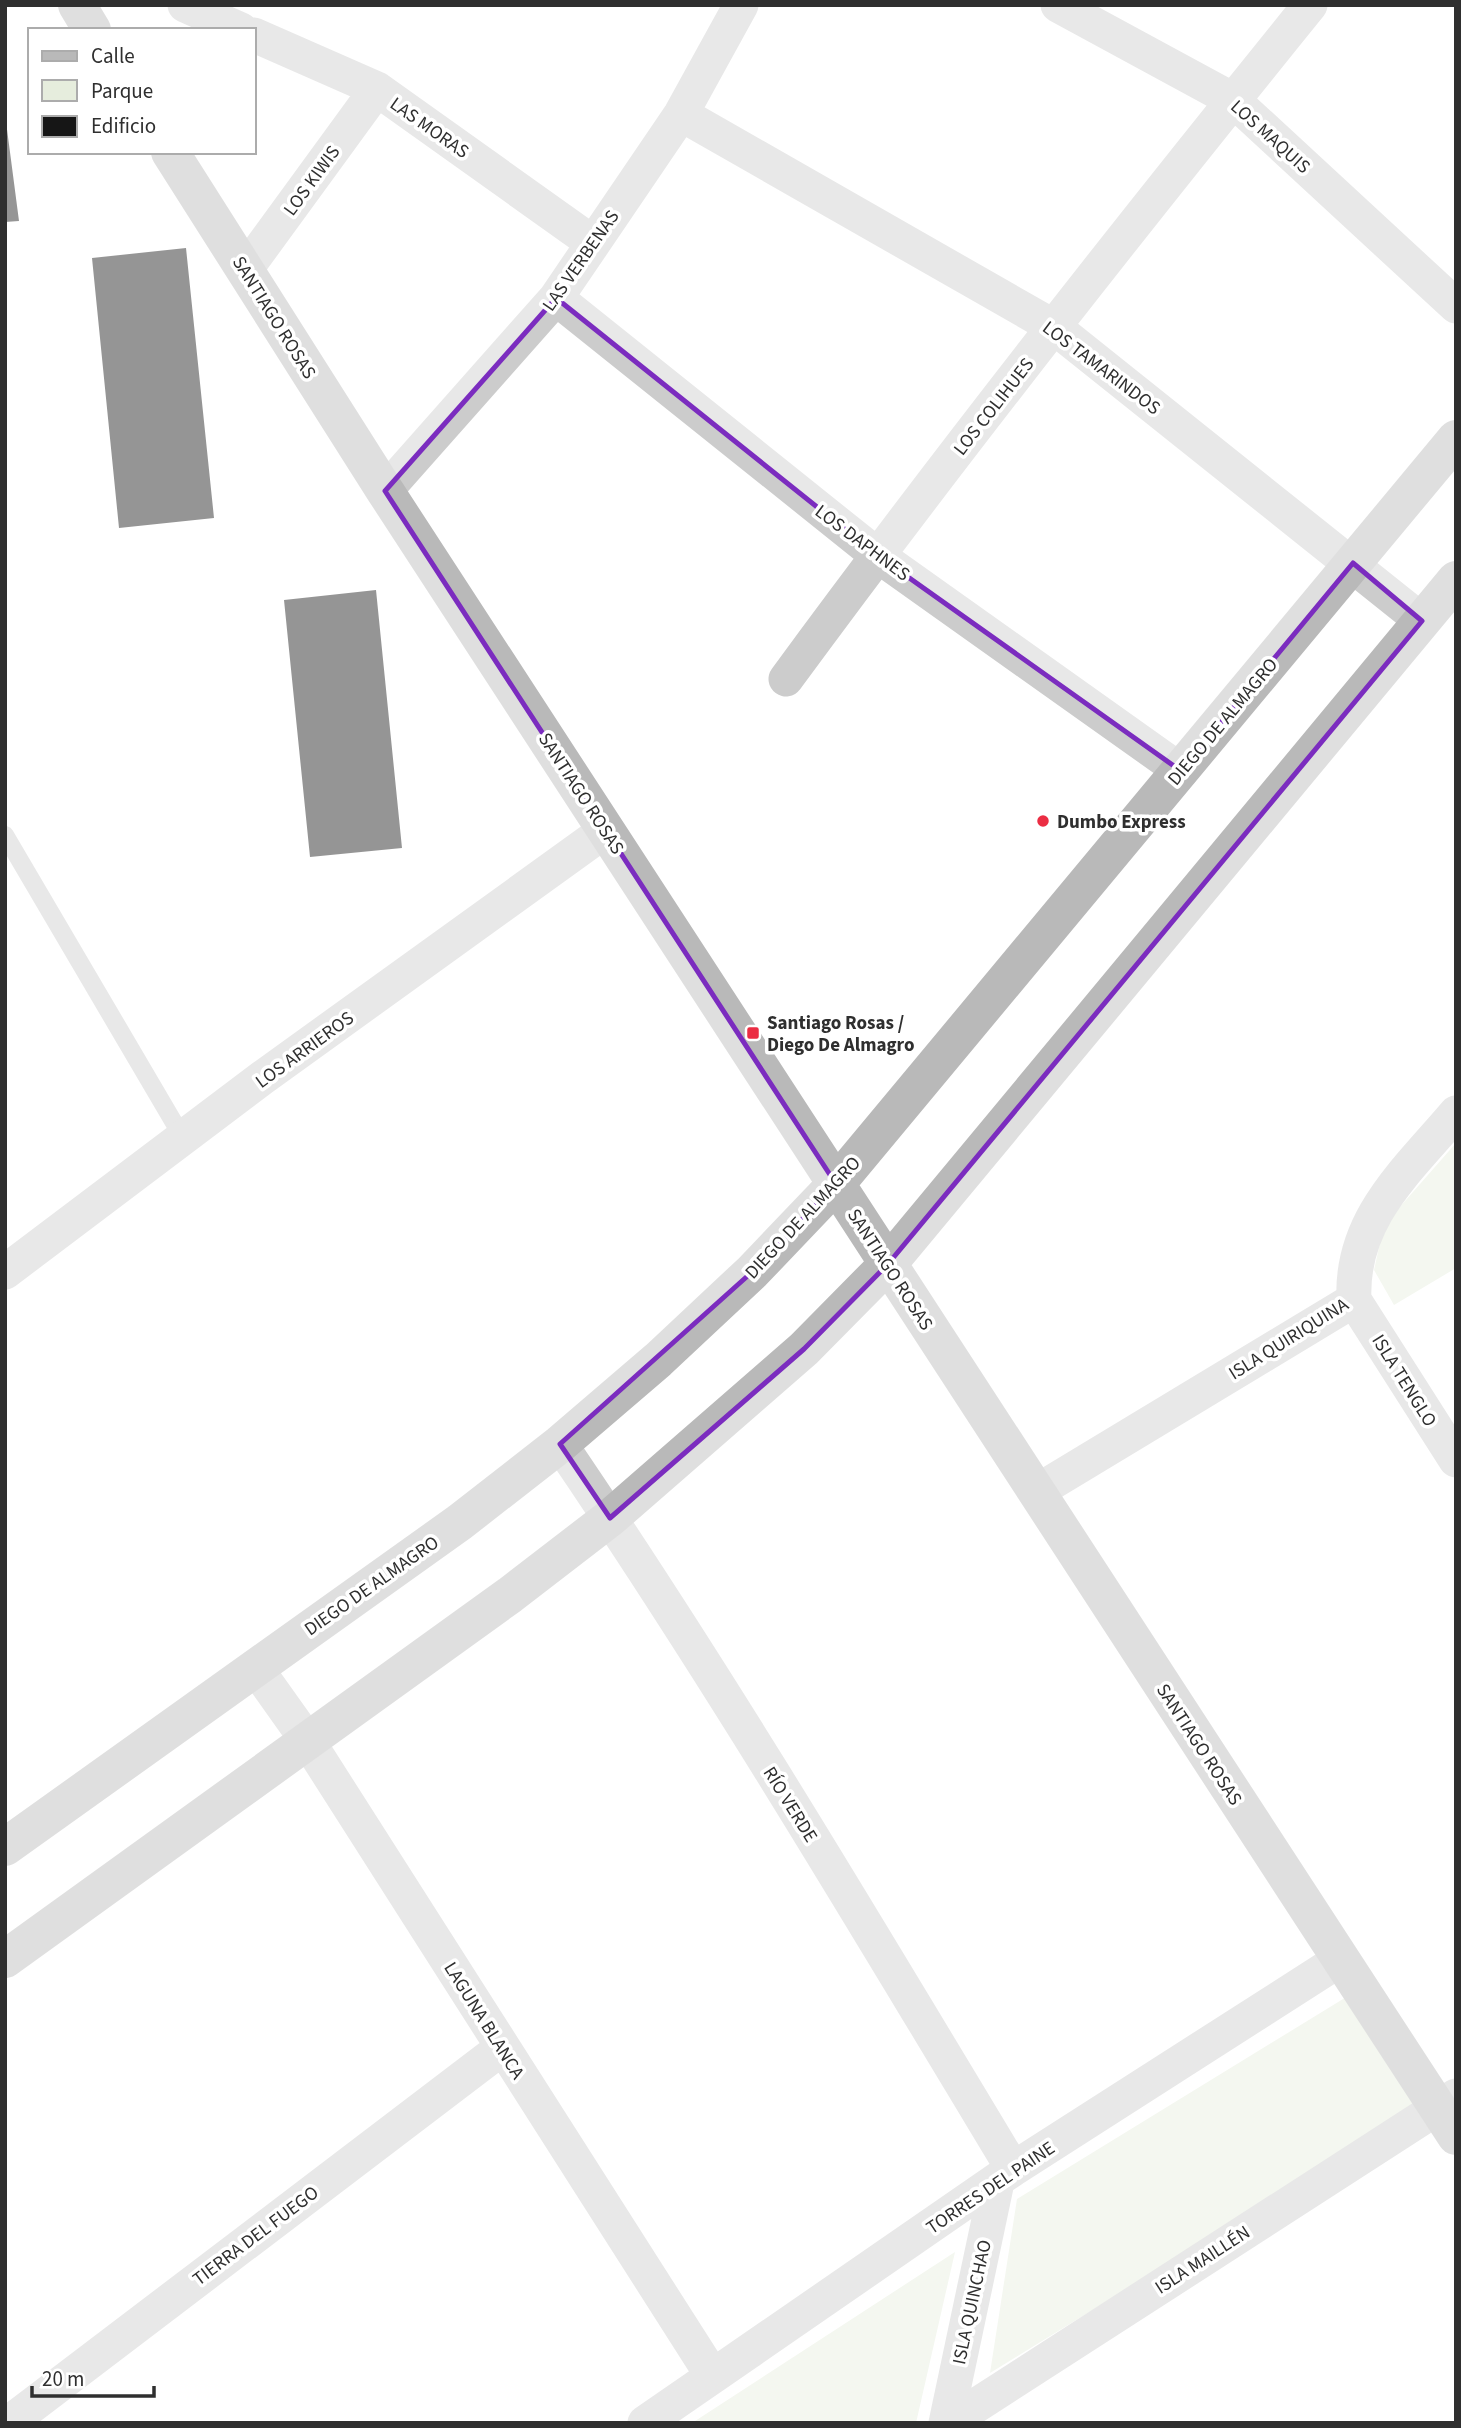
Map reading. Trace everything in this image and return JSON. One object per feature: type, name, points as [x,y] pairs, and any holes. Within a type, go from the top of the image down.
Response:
[{"type":"main road","points":[[76,5],[91,28]]},
{"type":"main road","name":"SANTIAGO ROSAS","points":[[171,154],[385,491],[1036,1492],[1341,1959],[1450,2113]]},
{"type":"main road","name":"DIEGO DE ALMAGRO","points":[[5,1847],[460,1521],[559,1444],[658,1360],[752,1272],[836,1184],[1456,439]]},
{"type":"main road","points":[[5,1959],[510,1595],[610,1518],[794,1357],[888,1264],[1456,580]]},
{"type":"street","points":[[185,5],[237,28]]},
{"type":"street","name":"LAS VERBENAS","points":[[385,491],[556,298],[681,114],[741,5]]},
{"type":"street","name":"LOS MAQUIS","points":[[1058,5],[1233,100],[1456,306]]},
{"type":"street","name":"LOS COLIHUES","points":[[786,679],[877,555],[1054,327],[1310,5]]},
{"type":"street","name":"LAS MORAS","points":[[256,36],[377,89],[593,243]]},
{"type":"street","name":"LOS KIWIS","points":[[245,270],[377,89]]},
{"type":"street","name":"LOS TAMARINDOS","points":[[681,114],[1054,327],[1353,563],[1422,621]]},
{"type":"street","name":"LOS DAPHNES","points":[[556,298],[877,555],[1181,771]]},
{"type":"street","name":"LOS ARRIEROS","points":[[5,1272],[183,1138],[606,830]]},
{"type":"street","name":"ISLA QUIRIQUINA","points":[[1036,1492],[1354,1300],[1356,1254],[1377,1208],[1456,1113]]},
{"type":"street","name":"ISLA TENGLO","points":[[1354,1300],[1456,1460]]},
{"type":"street","name":"RÍO VERDE","points":[[559,1444],[610,1518],[840,1881],[1005,2176]]},
{"type":"street","name":"LAGUNA BLANCA","points":[[254,1667],[307,1740],[712,2375]]},
{"type":"street","name":"TORRES DEL PAINE","points":[[645,2423],[1005,2176],[1341,1959]]},
{"type":"street","name":"TIERRA DEL FUEGO","points":[[9,2423],[502,2048]]},
{"type":"street","name":"ISLA MAILLÉN","points":[[947,2423],[1450,2113]]},
{"type":"street","name":"ISLA QUINCHAO","points":[[947,2423],[1005,2176]]},
{"type":"lane","points":[[5,835],[183,1138]]},
{"type":"highlighted area","points":[[556,298],[877,555],[1181,771],[1353,563],[1422,621],[888,1264],[804,1349],[610,1518],[560,1444],[752,1272],[836,1184],[385,491]]},
{"type":"green space","points":[[1456,1143],[1456,1268],[1394,1305],[1374,1270],[1384,1225]]},
{"type":"green space","points":[[1361,1988],[1431,2102],[990,2373],[1017,2199]]},
{"type":"green space","points":[[955,2252],[916,2423],[692,2423]]},
{"type":"building","points":[[5,114],[19,221],[5,222]]},
{"type":"building","points":[[186,248],[214,518],[119,528],[92,258]]},
{"type":"building","points":[[376,590],[402,848],[310,857],[284,600]]},
{"type":"place","name":"Dumbo Express","points":[[1043,821]]},
{"type":"place","name":"Santiago Rosas / Diego De Almagro","points":[[753,1033]]}]
